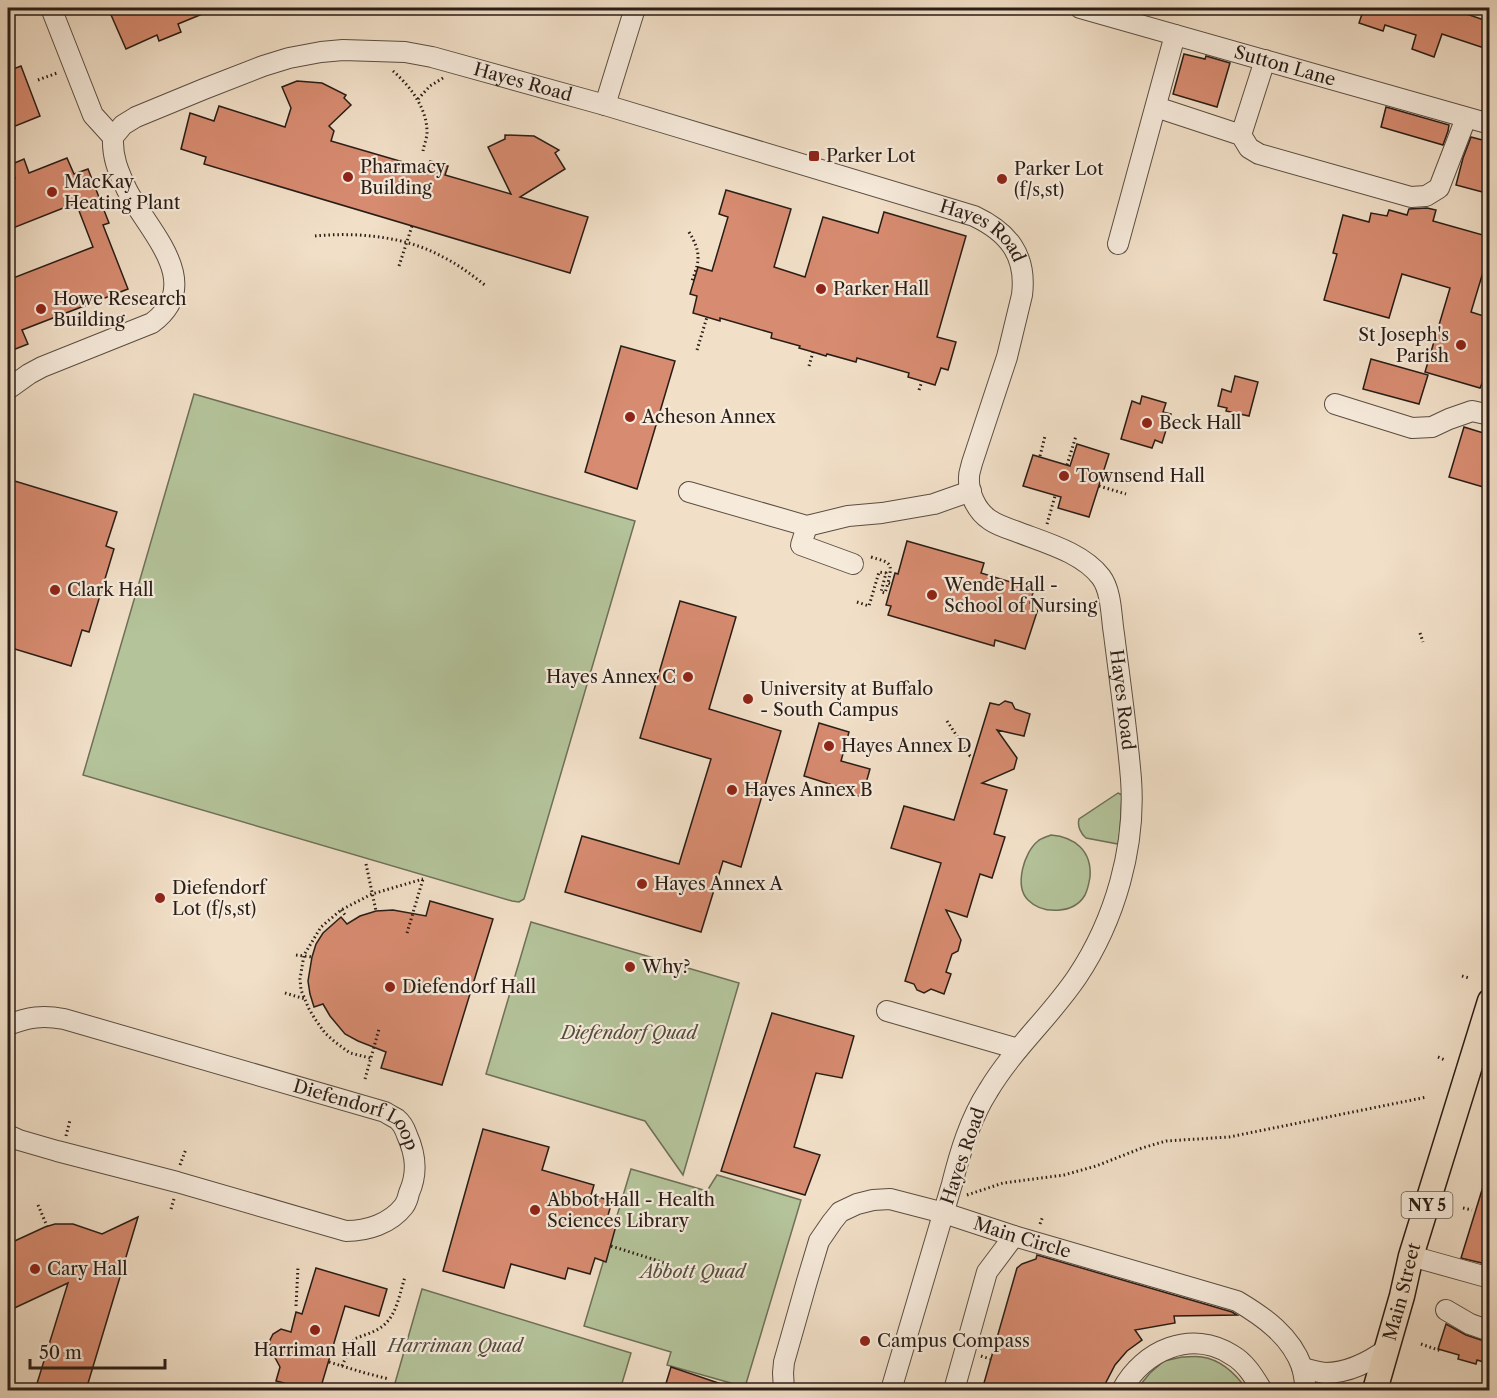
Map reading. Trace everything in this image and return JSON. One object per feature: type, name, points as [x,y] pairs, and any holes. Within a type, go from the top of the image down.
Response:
[{"type":"main road","name":"Main Street","points":[[1374,1390],[1412,1256],[1488,1014]]},
{"type":"street","points":[[8,389],[42,367],[152,323],[160,316],[172,298],[175,287],[174,274],[164,248],[128,191],[112,152],[113,137],[93,115],[51,8]]},
{"type":"street","points":[[605,105],[635,8]]},
{"type":"street","name":"Sutton Lane","points":[[1080,8],[1490,124]]},
{"type":"street","points":[[1118,244],[1175,35]]},
{"type":"street","name":"Hayes Road","points":[[113,137],[123,125],[136,117],[263,66],[289,58],[343,50],[405,52],[432,57],[605,105],[974,216],[993,226],[1006,238],[1014,250],[1022,264],[1022,295],[1007,357],[972,463],[969,476],[971,491],[976,505],[988,519],[1078,556],[1104,581],[1109,597],[1131,781],[1130,825],[1125,866],[1104,928],[1091,954],[1078,976],[1018,1049],[977,1109],[958,1158],[944,1213],[891,1390]]},
{"type":"street","points":[[1241,135],[1265,60]]},
{"type":"street","points":[[1156,107],[1241,135],[1250,148],[1259,154],[1412,197],[1426,196],[1439,188],[1466,118]]},
{"type":"street","points":[[1335,404],[1412,428],[1432,427],[1473,411],[1490,415]]},
{"type":"street","points":[[688,492],[807,526],[848,516],[934,504],[971,491]]},
{"type":"street","points":[[807,526],[801,545],[861,560]]},
{"type":"street","points":[[887,1011],[1018,1049]]},
{"type":"street","name":"Diefendorf Loop","points":[[8,1025],[35,1017],[50,1016],[64,1019],[385,1112],[397,1119],[403,1126],[416,1162],[415,1176],[405,1205],[395,1215],[368,1230],[346,1231],[177,1182],[57,1151],[8,1135]]},
{"type":"street","name":"Main Circle","points":[[784,1390],[784,1362],[819,1241],[840,1212],[857,1204],[890,1199],[1237,1301],[1277,1330],[1302,1368],[1306,1390]]},
{"type":"street","points":[[954,1390],[987,1272],[1014,1236]]},
{"type":"street","points":[[1412,1256],[1490,1278]]},
{"type":"street","points":[[1446,1310],[1470,1324],[1490,1331]]},
{"type":"street","points":[[1122,1390],[1134,1371],[1154,1355],[1179,1345],[1195,1343],[1231,1354],[1249,1370],[1262,1390]]},
{"type":"street","points":[[1302,1368],[1324,1373],[1345,1370],[1370,1361],[1387,1349]]},
{"type":"path","points":[[390,69],[418,99],[427,133],[423,151]]},
{"type":"path","points":[[38,80],[61,72]]},
{"type":"path","points":[[418,99],[430,86],[445,77]]},
{"type":"path","points":[[399,266],[412,226]]},
{"type":"path","points":[[689,232],[697,247],[699,258],[692,281],[694,281]]},
{"type":"path","points":[[315,236],[362,235],[407,242],[441,256],[486,286]]},
{"type":"path","points":[[698,350],[707,317]]},
{"type":"path","points":[[809,366],[813,352]]},
{"type":"path","points":[[919,390],[922,381]]},
{"type":"path","points":[[1040,456],[1045,436]]},
{"type":"path","points":[[1067,465],[1076,436]]},
{"type":"path","points":[[1099,486],[1126,494]]},
{"type":"path","points":[[1046,525],[1055,495]]},
{"type":"path","points":[[856,602],[869,606],[879,572],[886,573],[880,592],[885,593],[890,584],[891,566],[887,562],[861,560]]},
{"type":"path","points":[[1420,633],[1423,642]]},
{"type":"path","points":[[947,722],[969,756],[973,757]]},
{"type":"path","points":[[366,864],[376,911]]},
{"type":"path","points":[[370,1058],[351,1053],[335,1042],[319,1025],[301,990],[300,979],[304,955],[321,927],[341,910],[372,894],[423,879],[407,933]]},
{"type":"path","points":[[341,910],[346,916]]},
{"type":"path","points":[[296,955],[312,957]]},
{"type":"path","points":[[1462,976],[1469,978]]},
{"type":"path","points":[[285,993],[305,999]]},
{"type":"path","points":[[365,1079],[379,1029]]},
{"type":"path","points":[[1438,1057],[1445,1060]]},
{"type":"path","points":[[969,1195],[1003,1184],[1096,1166],[1167,1141],[1229,1137],[1427,1097]]},
{"type":"path","points":[[63,1144],[70,1120]]},
{"type":"path","points":[[38,1205],[47,1226]]},
{"type":"path","points":[[1463,1208],[1472,1210]]},
{"type":"path","points":[[610,1246],[665,1263]]},
{"type":"path","points":[[296,1306],[298,1267]]},
{"type":"path","points":[[342,1366],[354,1339],[378,1329],[386,1324],[393,1315],[405,1277]]},
{"type":"path","points":[[1421,1344],[1441,1351]]},
{"type":"path","points":[[980,1356],[990,1359]]},
{"type":"path","points":[[329,1362],[389,1379]]},
{"type":"path","points":[[485,1390],[487,1382]]},
{"type":"path","points":[[411,1385],[414,1390]]},
{"type":"green space","points":[[194,394],[635,521],[524,899],[519,902],[512,901],[83,775]]},
{"type":"green space","points":[[1118,793],[1122,795],[1118,844],[1086,838],[1080,830],[1079,819]]},
{"type":"green space","points":[[1051,835],[1068,839],[1080,847],[1085,853],[1090,868],[1085,895],[1074,906],[1066,909],[1050,910],[1034,905],[1024,894],[1022,886],[1021,878],[1029,853],[1039,840]]},
{"type":"green space","name":"Diefendorf Quad","points":[[531,922],[739,983],[683,1175],[645,1121],[486,1074]]},
{"type":"green space","name":"Abbott Quad","points":[[631,1169],[707,1191],[717,1175],[801,1200],[745,1387],[667,1365],[671,1352],[584,1326]]},
{"type":"green space","name":"Harriman Quad","points":[[422,1289],[631,1353],[620,1390],[393,1390]]},
{"type":"green space","points":[[1182,1357],[1202,1357],[1216,1361],[1233,1373],[1247,1390],[1136,1390],[1164,1361]]},
{"type":"building","points":[[108,8],[217,8],[178,24],[181,32],[159,41],[157,35],[126,49]]},
{"type":"building","points":[[1364,8],[1449,8],[1490,22],[1490,50],[1442,34],[1434,57],[1412,49],[1416,35],[1385,25],[1383,31],[1359,23]]},
{"type":"building","points":[[1184,54],[1205,59],[1206,56],[1230,63],[1217,107],[1173,94]]},
{"type":"building","points":[[21,66],[40,116],[8,129],[8,71]]},
{"type":"building","name":"Pharmacy Building","points":[[297,81],[322,83],[346,95],[344,98],[351,105],[329,126],[334,131],[331,141],[427,169],[430,161],[448,166],[445,175],[511,194],[488,147],[505,139],[505,135],[534,136],[559,150],[555,153],[565,169],[520,197],[588,217],[570,273],[204,164],[206,157],[181,149],[190,113],[214,121],[219,106],[285,127],[291,108],[282,87]]},
{"type":"building","points":[[1386,107],[1449,125],[1443,145],[1381,127]]},
{"type":"building","points":[[1471,137],[1490,142],[1490,194],[1456,185]]},
{"type":"building","points":[[67,158],[74,174],[88,169],[109,223],[103,225],[128,289],[22,330],[28,344],[8,352],[8,280],[93,247],[76,203],[8,230],[8,180],[15,178],[10,165],[24,159],[29,173]]},
{"type":"building","name":"Parker Hall","points":[[726,190],[791,209],[774,267],[805,277],[823,217],[878,233],[884,212],[966,236],[937,337],[956,342],[948,370],[941,368],[935,385],[908,377],[909,373],[857,358],[856,362],[827,354],[826,356],[771,338],[772,333],[693,313],[697,296],[690,294],[698,267],[712,271],[728,217],[719,214]]},
{"type":"building","points":[[1409,209],[1436,210],[1433,221],[1490,237],[1490,249],[1471,312],[1490,318],[1490,380],[1484,379],[1480,388],[1425,372],[1450,288],[1402,274],[1389,318],[1324,300],[1337,254],[1333,253],[1343,215],[1369,222],[1371,213],[1387,216],[1389,210],[1407,215]]},
{"type":"building","name":"Acheson Annex","points":[[621,346],[675,361],[637,489],[585,472]]},
{"type":"building","points":[[1371,359],[1428,375],[1419,404],[1363,389]]},
{"type":"building","points":[[1235,376],[1258,382],[1249,416],[1226,411],[1227,408],[1218,406],[1222,389],[1231,392]]},
{"type":"building","name":"Beck Hall","points":[[1142,396],[1166,403],[1163,412],[1171,414],[1162,443],[1155,440],[1152,448],[1121,439],[1132,401],[1140,404]]},
{"type":"building","points":[[1464,427],[1490,435],[1490,489],[1449,477]]},
{"type":"building","name":"Townsend Hall","points":[[1077,444],[1109,454],[1089,517],[1058,508],[1061,497],[1023,486],[1033,455],[1070,466]]},
{"type":"building","name":"Clark Hall","points":[[8,479],[117,512],[106,546],[114,549],[89,632],[82,630],[71,666],[8,647]]},
{"type":"building","name":"Wende Hall - School of Nursing","points":[[907,541],[984,563],[981,573],[1034,589],[1030,603],[1039,606],[1025,649],[995,640],[994,646],[888,615],[891,606],[886,605]]},
{"type":"building","points":[[680,601],[736,617],[709,709],[781,731],[741,867],[723,861],[701,932],[565,892],[582,836],[679,864],[711,759],[640,738]]},
{"type":"building","points":[[1005,701],[1012,703],[1015,709],[1030,714],[1024,736],[997,730],[1017,758],[1014,769],[982,783],[1007,790],[994,834],[1005,837],[992,878],[980,874],[967,917],[946,910],[961,940],[958,951],[952,954],[946,972],[951,974],[944,994],[931,989],[924,993],[917,990],[914,984],[905,981],[941,863],[891,848],[904,806],[954,820],[990,703],[999,705]]},
{"type":"building","name":"Hayes Annex D","points":[[819,723],[849,732],[841,761],[870,769],[862,797],[804,776]]},
{"type":"building","name":"Diefendorf Hall","points":[[430,901],[493,919],[442,1085],[381,1068],[386,1052],[345,1034],[323,1004],[314,1007],[308,981],[316,944],[323,933],[341,917],[347,924],[360,916],[376,911],[393,910],[426,916]]},
{"type":"building","points":[[772,1013],[854,1036],[842,1078],[816,1073],[794,1147],[820,1155],[805,1195],[721,1171]]},
{"type":"building","name":"Abbot Hall - Health Sciences Library","points":[[483,1129],[549,1147],[542,1170],[594,1185],[591,1195],[612,1201],[607,1219],[617,1222],[606,1262],[595,1258],[590,1274],[568,1268],[565,1279],[511,1264],[504,1288],[443,1271]]},
{"type":"building","points":[[1486,1177],[1490,1178],[1490,1265],[1461,1258]]},
{"type":"building","points":[[138,1217],[86,1390],[35,1390],[68,1283],[8,1311],[8,1244],[55,1224],[73,1224],[102,1234]]},
{"type":"building","points":[[1037,1255],[1237,1315],[1174,1316],[1175,1323],[1135,1330],[1142,1340],[1127,1351],[1115,1365],[1102,1390],[982,1390],[1017,1268],[1036,1259]]},
{"type":"building","name":"Harriman Hall","points":[[316,1268],[387,1289],[379,1316],[345,1306],[320,1390],[282,1390],[284,1383],[276,1381],[280,1367],[269,1342],[273,1334],[281,1329],[291,1332],[296,1312],[302,1314]]},
{"type":"building","points":[[1446,1324],[1466,1335],[1490,1343],[1490,1364],[1477,1360],[1476,1364],[1458,1359],[1459,1355],[1438,1349]]},
{"type":"building","points":[[671,1367],[733,1388],[732,1390],[664,1390]]},
{"type":"place","name":"Parker Lot","points":[[814,156]]},
{"type":"place","name":"Pharmacy Building","points":[[348,177]]},
{"type":"place","name":"Parker Lot (f/s,st)","points":[[1002,179]]},
{"type":"place","name":"MacKay Heating Plant","points":[[52,192]]},
{"type":"place","name":"Parker Hall","points":[[821,289]]},
{"type":"place","name":"Howe Research Building","points":[[41,309]]},
{"type":"place","name":"St Joseph's Parish","points":[[1461,345]]},
{"type":"place","name":"Acheson Annex","points":[[630,417]]},
{"type":"place","name":"Beck Hall","points":[[1147,423]]},
{"type":"place","name":"Townsend Hall","points":[[1064,476]]},
{"type":"place","name":"Clark Hall","points":[[55,590]]},
{"type":"place","name":"Wende Hall - School of Nursing","points":[[932,595]]},
{"type":"place","name":"Hayes Annex C","points":[[688,677]]},
{"type":"place","name":"University at Buffalo - South Campus","points":[[748,699]]},
{"type":"place","name":"Hayes Annex D","points":[[829,746]]},
{"type":"place","name":"Hayes Annex B","points":[[732,790]]},
{"type":"place","name":"Hayes Annex A","points":[[642,884]]},
{"type":"place","name":"Diefendorf Lot (f/s,st)","points":[[160,898]]},
{"type":"place","name":"Why?","points":[[630,967]]},
{"type":"place","name":"Diefendorf Hall","points":[[390,987]]},
{"type":"place","name":"Abbot Hall - Health Sciences Library","points":[[535,1210]]},
{"type":"place","name":"Cary Hall","points":[[35,1269]]},
{"type":"place","name":"Harriman Hall","points":[[315,1330]]},
{"type":"place","name":"Campus Compass","points":[[865,1341]]}]
